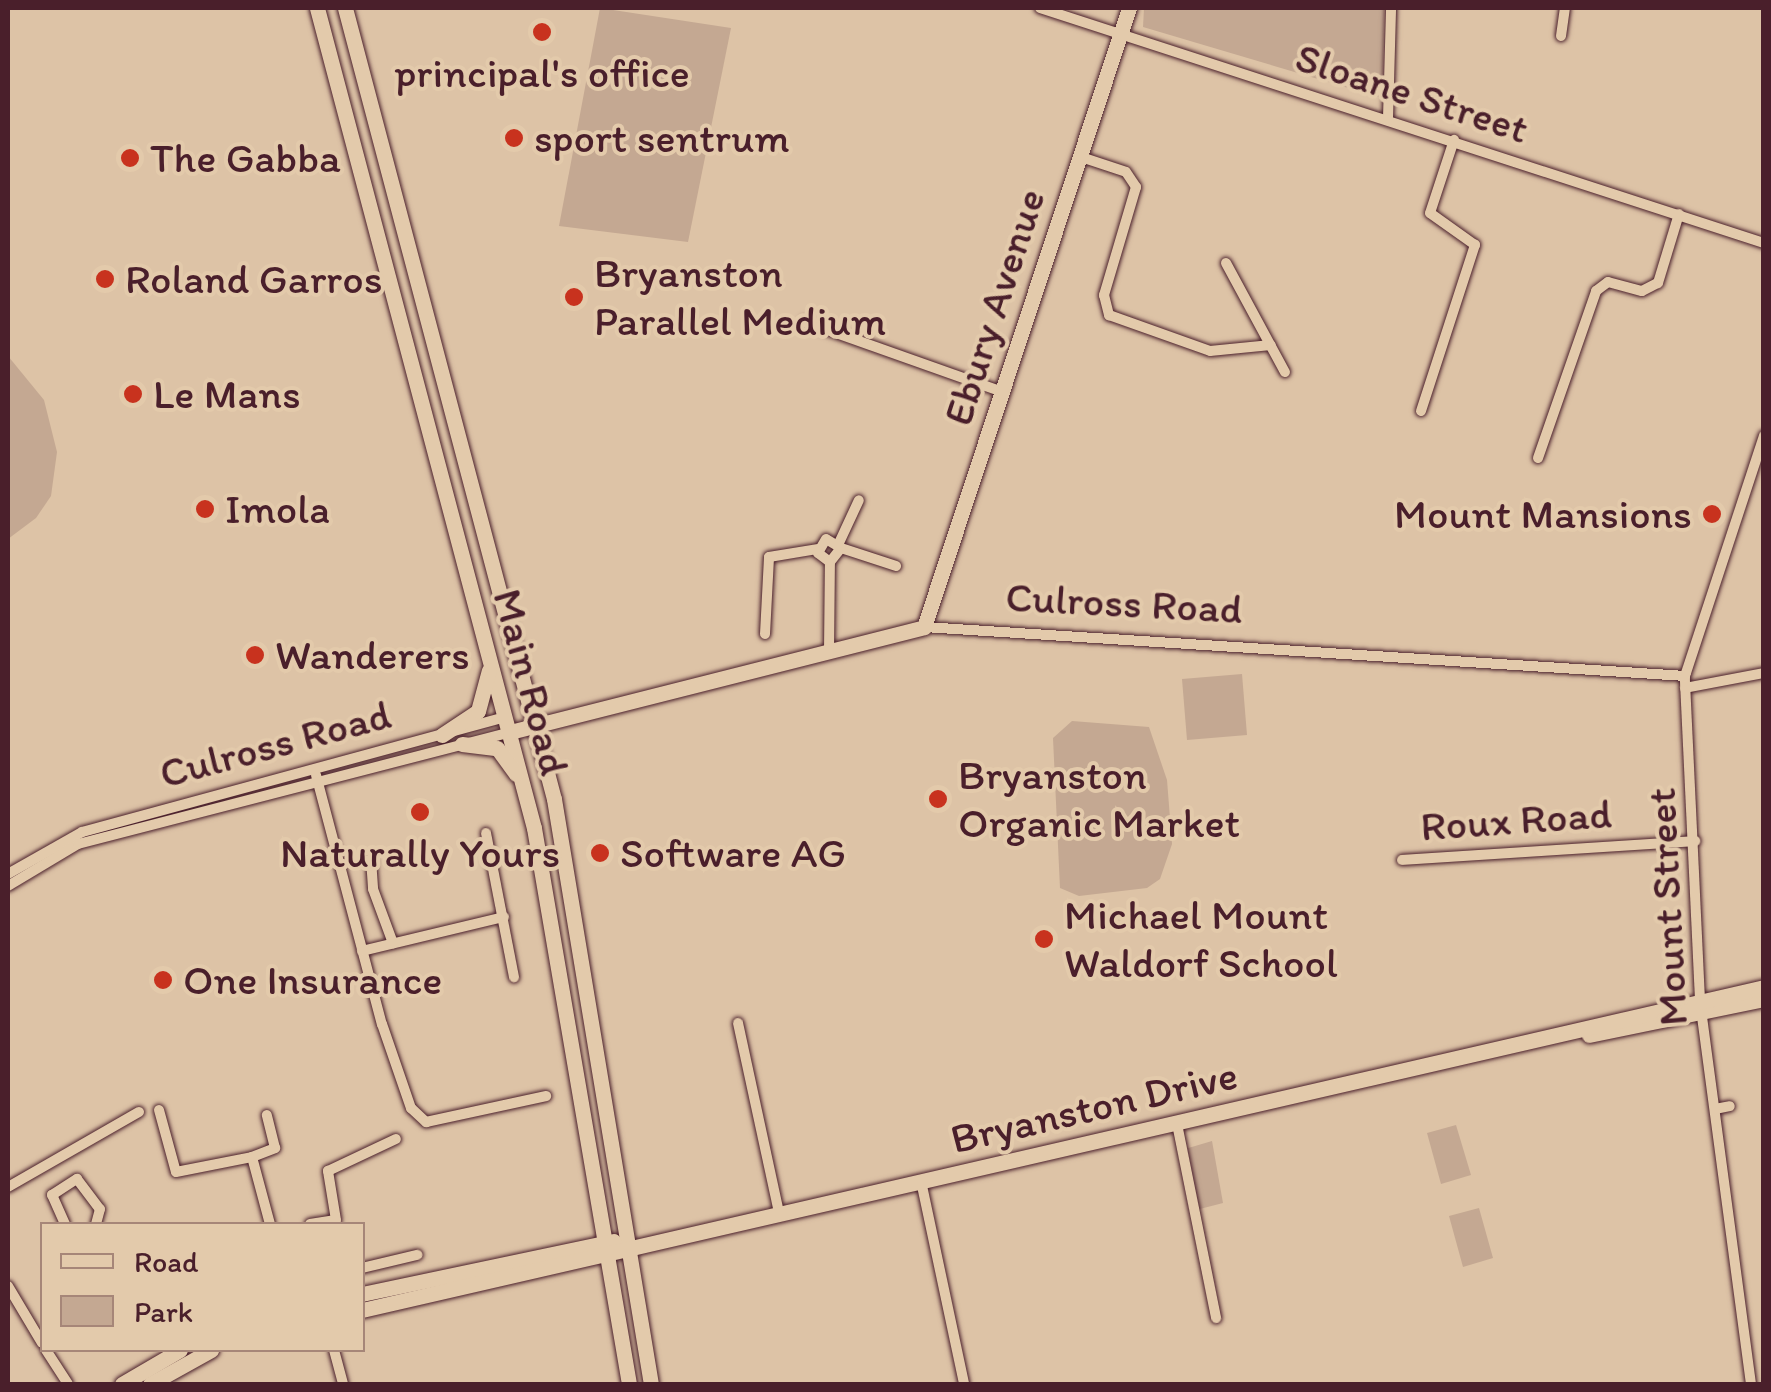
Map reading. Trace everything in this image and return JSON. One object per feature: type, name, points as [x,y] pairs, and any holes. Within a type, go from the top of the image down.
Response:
[{"type":"main road","name":"Main Road","points":[[316,8],[523,786],[628,1384]]},
{"type":"main road","name":"Main Road","points":[[344,8],[563,844],[651,1384]]},
{"type":"main road","name":"Ebury Avenue","points":[[924,627],[1130,8]]},
{"type":"main road","name":"Culross Road","points":[[508,725],[533,718],[570,717],[924,627]]},
{"type":"main road","points":[[442,734],[482,704],[489,660]]},
{"type":"main road","points":[[462,744],[497,748],[523,786]]},
{"type":"main road","name":"Bryanston Drive","points":[[365,1293],[647,1242],[1701,1007],[1764,987]]},
{"type":"main road","name":"Bryanston Drive","points":[[1701,1007],[1764,999]]},
{"type":"main road","points":[[621,1200],[646,1233],[681,1234]]},
{"type":"main road","name":"Bryanston Drive","points":[[365,1309],[574,1264],[607,1250]]},
{"type":"main road","points":[[574,1264],[614,1290]]},
{"type":"main road","points":[[122,1384],[177,1352]]},
{"type":"main road","points":[[150,1384],[207,1352]]},
{"type":"street","name":"Sloane Street","points":[[1040,8],[1764,243]]},
{"type":"street","points":[[1388,118],[1391,8]]},
{"type":"street","points":[[1561,36],[1564,8]]},
{"type":"street","points":[[1421,411],[1475,245],[1430,213],[1454,140]]},
{"type":"street","points":[[1081,157],[1126,172],[1137,192],[1104,295],[1108,315],[1210,350],[1272,346]]},
{"type":"street","points":[[1538,458],[1596,291],[1608,282],[1642,290],[1658,283],[1678,214]]},
{"type":"street","points":[[1226,263],[1285,372]]},
{"type":"street","points":[[805,322],[1003,392]]},
{"type":"street","name":"Mount Street","points":[[1751,1384],[1701,1007],[1685,682],[1764,436]]},
{"type":"street","points":[[830,651],[830,562],[859,500]]},
{"type":"street","points":[[765,634],[769,557],[818,549],[826,539],[896,566]]},
{"type":"street","points":[[818,549],[830,562]]},
{"type":"street","name":"Culross Road","points":[[924,627],[1685,682],[1764,673]]},
{"type":"street","name":"Culross Road","points":[[8,886],[78,844],[442,734],[508,725]]},
{"type":"street","name":"Culross Road","points":[[8,874],[82,832],[462,744],[508,725]]},
{"type":"street","points":[[316,775],[382,1024],[408,1103],[426,1122],[546,1096]]},
{"type":"street","points":[[486,833],[514,977]]},
{"type":"street","name":"Roux Road","points":[[1402,860],[1694,841]]},
{"type":"street","points":[[371,859],[373,888],[393,943]]},
{"type":"street","points":[[362,950],[504,917]]},
{"type":"street","points":[[738,1022],[779,1213]]},
{"type":"street","points":[[1715,1109],[1730,1106]]},
{"type":"street","points":[[159,1110],[176,1172],[252,1157],[275,1148],[267,1116]]},
{"type":"street","points":[[8,1186],[140,1112]]},
{"type":"street","points":[[1177,1124],[1216,1318]]},
{"type":"street","points":[[337,1222],[327,1172],[396,1139]]},
{"type":"street","points":[[252,1157],[269,1222]]},
{"type":"street","points":[[53,1158],[65,1181],[88,1187],[100,1209],[97,1222]]},
{"type":"street","points":[[64,1222],[52,1196],[65,1181]]},
{"type":"street","points":[[921,1181],[964,1384]]},
{"type":"street","points":[[365,1267],[417,1255]]},
{"type":"street","points":[[8,1286],[40,1340]]},
{"type":"street","points":[[1743,1327],[1756,1324]]},
{"type":"street","points":[[47,1352],[68,1384]]},
{"type":"street","points":[[335,1352],[343,1384]]},
{"type":"green space","points":[[600,8],[731,28],[688,242],[559,226]]},
{"type":"green space","points":[[1144,8],[1384,8],[1382,98],[1143,27]]},
{"type":"green space","points":[[8,356],[44,400],[57,452],[51,496],[36,518],[8,539]]},
{"type":"green space","points":[[1242,674],[1247,735],[1187,740],[1182,679]]},
{"type":"green space","points":[[1072,721],[1149,727],[1167,780],[1172,844],[1160,879],[1147,888],[1079,896],[1060,888],[1053,738]]},
{"type":"green space","points":[[1456,1125],[1471,1175],[1441,1184],[1427,1133]]},
{"type":"green space","points":[[1212,1141],[1223,1203],[1196,1210],[1185,1149]]},
{"type":"green space","points":[[1479,1208],[1493,1258],[1463,1267],[1449,1216]]},
{"type":"place","name":"principal's office","points":[[542,32]]},
{"type":"place","name":"sport sentrum","points":[[514,138]]},
{"type":"place","name":"The Gabba","points":[[130,158]]},
{"type":"place","name":"Roland Garros","points":[[105,279]]},
{"type":"place","name":"Bryanston Parallel Medium","points":[[574,297]]},
{"type":"place","name":"Le Mans","points":[[133,394]]},
{"type":"place","name":"Imola","points":[[205,509]]},
{"type":"place","name":"Mount Mansions","points":[[1712,514]]},
{"type":"place","name":"Wanderers","points":[[255,655]]},
{"type":"place","name":"Bryanston Organic Market","points":[[938,799]]},
{"type":"place","name":"Naturally Yours","points":[[420,812]]},
{"type":"place","name":"Software AG","points":[[600,853]]},
{"type":"place","name":"Michael Mount Waldorf School","points":[[1044,939]]},
{"type":"place","name":"One Insurance","points":[[163,980]]}]
